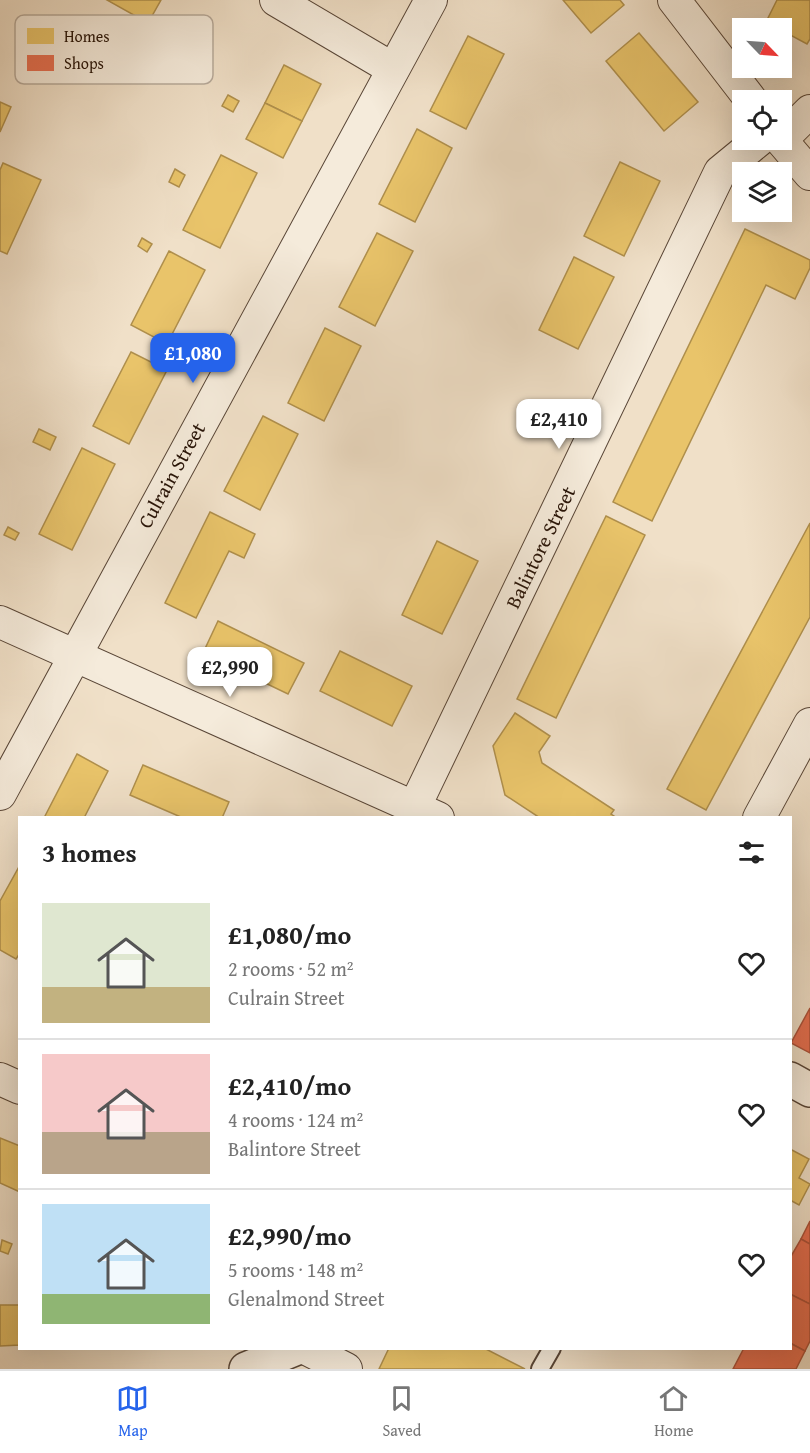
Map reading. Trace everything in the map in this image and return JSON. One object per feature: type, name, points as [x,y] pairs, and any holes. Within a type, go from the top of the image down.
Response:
[{"type":"street","points":[[276,0],[393,69]]},
{"type":"street","name":"Culrain Street","points":[[0,794],[431,0]]},
{"type":"street","points":[[674,0],[743,90]]},
{"type":"street","points":[[792,128],[810,111]]},
{"type":"street","name":"Balintore Street","points":[[427,812],[720,172],[747,150]]},
{"type":"street","points":[[790,150],[810,174]]},
{"type":"street","points":[[0,622],[73,657],[427,812]]},
{"type":"street","points":[[760,816],[810,724]]},
{"type":"street","points":[[0,1079],[18,1087]]},
{"type":"street","points":[[792,1080],[810,1090]]},
{"type":"street","points":[[246,1369],[292,1350]]},
{"type":"street","points":[[309,1350],[346,1369]]},
{"type":"lane","points":[[540,1369],[551,1350]]},
{"type":"building: Homes","points":[[107,0],[161,0],[153,15],[134,15]]},
{"type":"building: Homes","points":[[563,0],[620,0],[624,5],[591,33]]},
{"type":"building: Homes","points":[[777,0],[810,0],[810,39],[807,44],[792,36],[792,18],[768,18]]},
{"type":"building: Homes","points":[[639,33],[698,102],[664,131],[606,61]]},
{"type":"building: Homes","points":[[468,36],[504,54],[466,129],[430,111]]},
{"type":"building: Homes","points":[[284,65],[321,84],[302,121],[265,103]]},
{"type":"building: Homes","points":[[228,95],[239,101],[233,112],[222,106]]},
{"type":"building: Homes","points":[[0,102],[11,107],[0,132]]},
{"type":"building: Homes","points":[[265,103],[302,121],[283,158],[246,139]]},
{"type":"building: Homes","points":[[417,129],[452,148],[415,222],[379,204]]},
{"type":"building: Homes","points":[[221,155],[257,173],[220,248],[183,230]]},
{"type":"building: Homes","points":[[620,162],[660,181],[624,256],[584,236]]},
{"type":"building: Homes","points":[[3,163],[41,180],[7,254],[0,251],[0,170]]},
{"type":"building: Homes","points":[[175,169],[185,175],[179,187],[169,182]]},
{"type":"building: Homes","points":[[745,229],[810,260],[810,268],[795,299],[766,285],[652,521],[613,502]]},
{"type":"building: Homes","points":[[377,233],[413,251],[375,326],[339,307]]},
{"type":"building: Homes","points":[[142,238],[152,244],[147,252],[138,246]]},
{"type":"building: Homes","points":[[169,251],[205,270],[167,344],[131,325]]},
{"type":"building: Homes","points":[[574,257],[614,277],[578,349],[539,330]]},
{"type":"building: Homes","points":[[325,328],[361,346],[324,421],[288,403]]},
{"type":"building: Homes","points":[[131,352],[167,370],[129,444],[93,426]]},
{"type":"building: Homes","points":[[263,416],[298,434],[260,510],[224,491]]},
{"type":"building: Homes","points":[[39,429],[56,437],[50,450],[33,442]]},
{"type":"building: Homes","points":[[82,448],[115,464],[72,550],[39,534]]},
{"type":"building: Homes","points":[[210,512],[255,534],[244,558],[229,551],[196,618],[165,603]]},
{"type":"building: Homes","points":[[606,516],[645,535],[556,718],[517,699]]},
{"type":"building: Homes","points":[[810,523],[810,617],[706,810],[667,789]]},
{"type":"building: Homes","points":[[8,527],[19,533],[15,540],[4,535]]},
{"type":"building: Homes","points":[[437,541],[478,561],[442,634],[402,615]]},
{"type":"building: Homes","points":[[218,621],[304,663],[288,694],[203,653]]},
{"type":"building: Homes","points":[[340,651],[412,686],[392,726],[320,691]]},
{"type":"building: Homes","points":[[515,713],[550,736],[539,752],[542,763],[614,810],[611,814],[614,816],[537,816],[505,795],[493,746]]},
{"type":"building: Homes","points":[[77,754],[108,771],[85,816],[45,816]]},
{"type":"building: Homes","points":[[143,765],[229,802],[223,816],[178,816],[130,795]]},
{"type":"building: Homes","points":[[18,869],[18,956],[16,959],[0,950],[0,901]]},
{"type":"building: Homes","points":[[0,1138],[18,1145],[18,1191],[0,1183]]},
{"type":"building: Homes","points":[[792,1150],[809,1159],[799,1178],[810,1184],[799,1205],[792,1201]]},
{"type":"building: Homes","points":[[2,1240],[12,1244],[8,1254],[0,1251]]},
{"type":"building: Homes","points":[[0,1305],[18,1305],[18,1345],[0,1346]]},
{"type":"building: Homes","points":[[388,1350],[488,1350],[525,1369],[379,1369]]},
{"type":"building: Shops","points":[[810,1008],[810,1053],[792,1044]]},
{"type":"building: Shops","points":[[810,1221],[810,1244],[801,1239]]},
{"type":"building: Shops","points":[[801,1239],[810,1244],[810,1304],[792,1295],[792,1255]]},
{"type":"building: Shops","points":[[792,1295],[810,1304],[810,1341],[805,1351],[792,1344]]},
{"type":"building: Shops","points":[[792,1344],[805,1351],[796,1369],[733,1369],[743,1350],[792,1350]]}]
